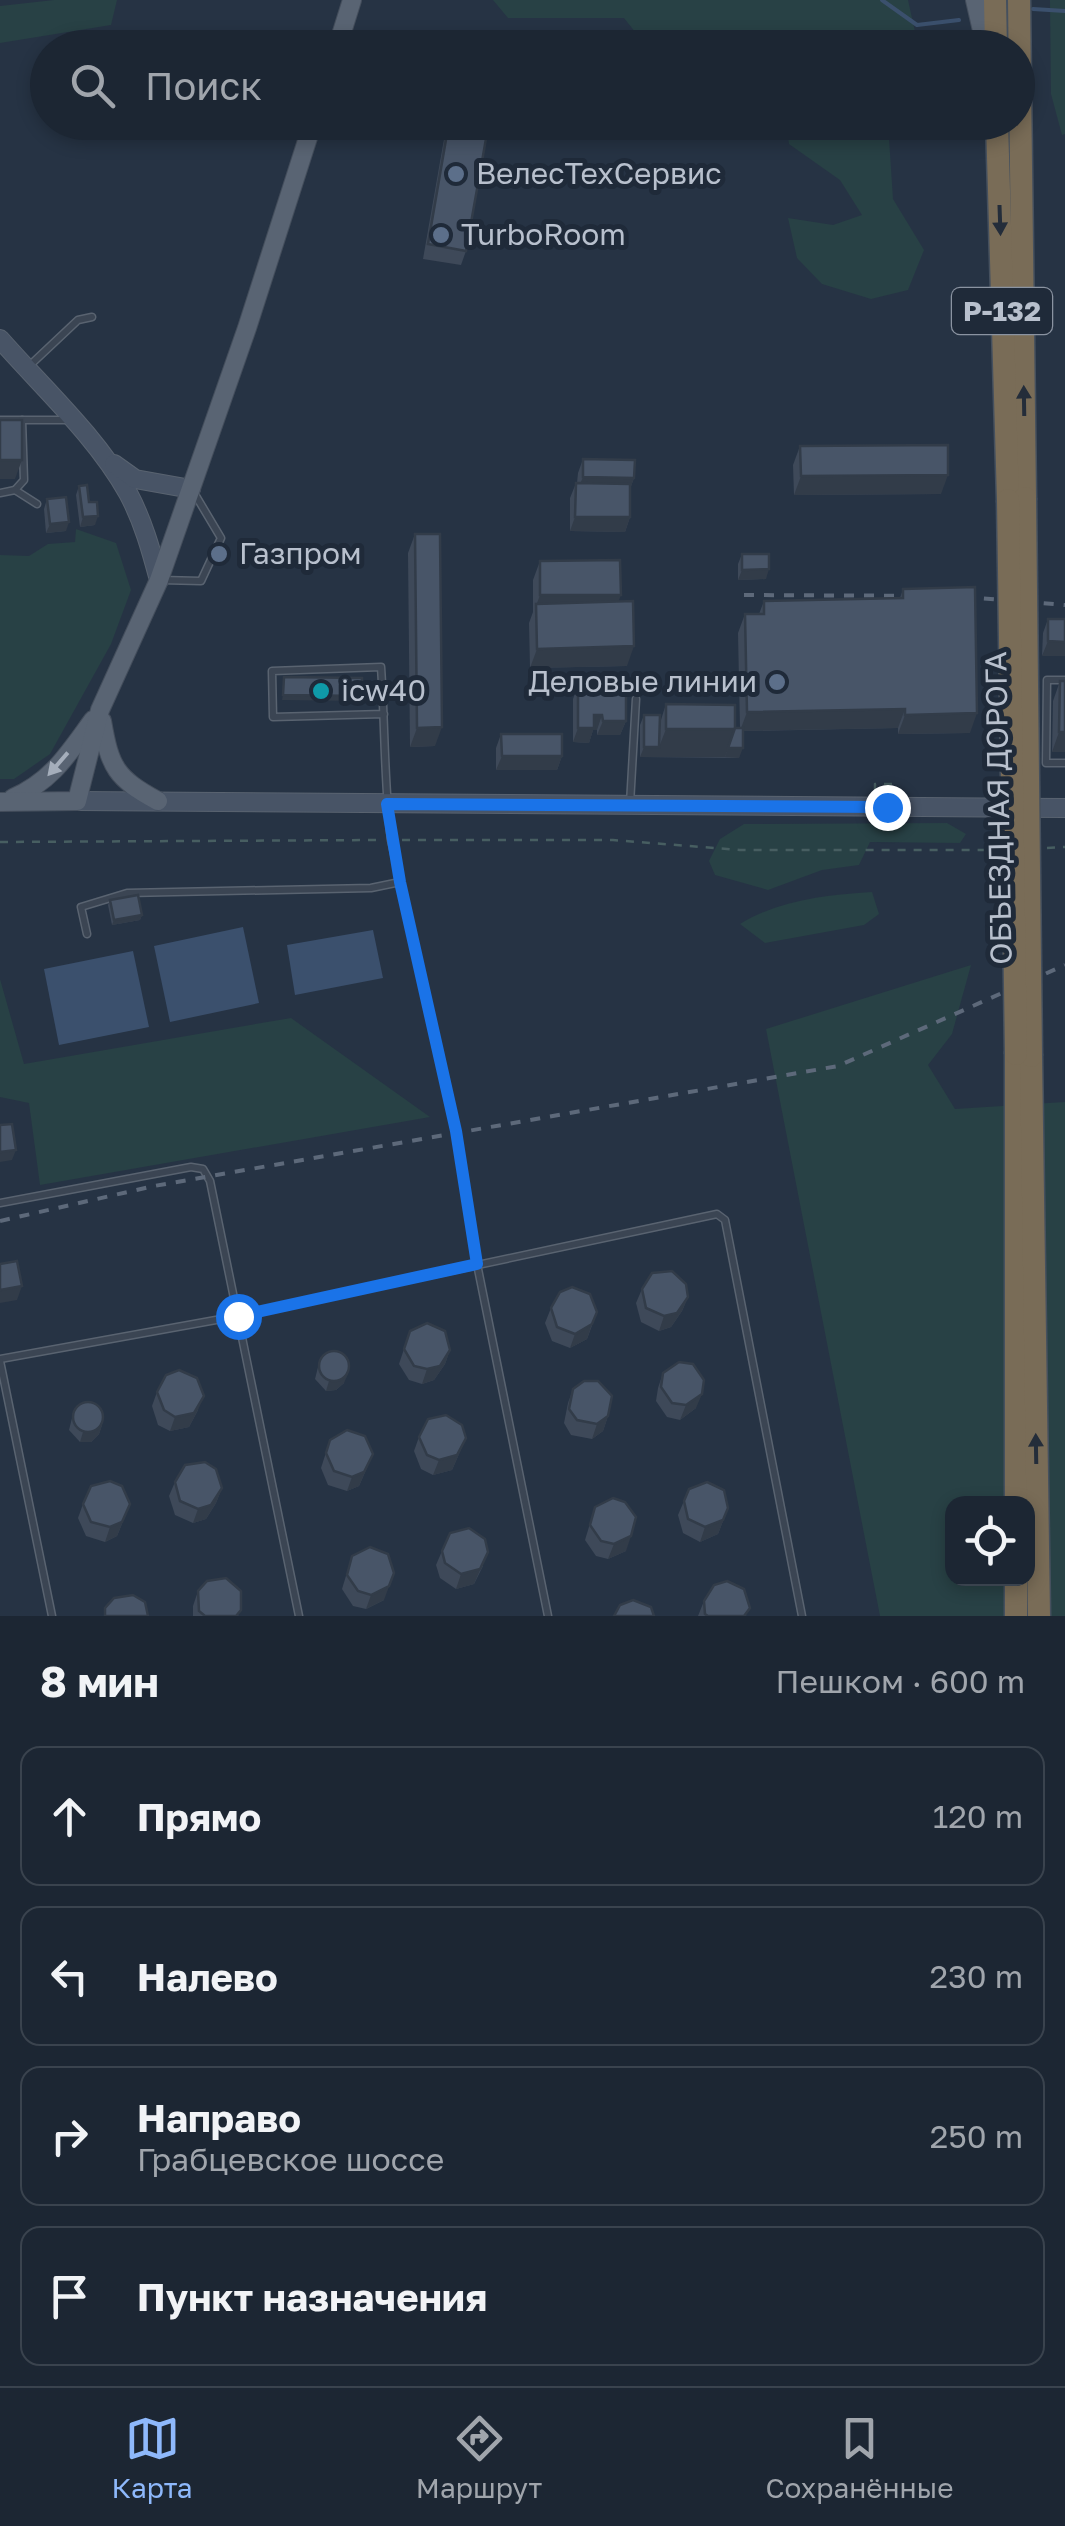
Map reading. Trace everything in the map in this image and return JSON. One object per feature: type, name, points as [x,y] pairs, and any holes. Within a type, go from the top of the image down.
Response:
[{"type":"highway","points":[[995,0],[996,30]]},
{"type":"highway","name":"ОБЪЕЗДНАЯ ДОРОГА","points":[[1019,0],[1019,30]]},
{"type":"highway","name":"ОБЪЕЗДНАЯ ДОРОГА","points":[[998,140],[1016,499]]},
{"type":"highway","name":"ОБЪЕЗДНАЯ ДОРОГА","points":[[1018,140],[1016,499],[1023,1055],[1038,1616]]},
{"type":"highway","name":"ОБЪЕЗДНАЯ ДОРОГА","points":[[1016,1496],[1023,1055]]},
{"type":"highway","points":[[1016,1586],[1016,1616]]},
{"type":"main road","points":[[975,0],[982,30]]},
{"type":"main road","points":[[343,30],[352,4]]},
{"type":"main road","points":[[77,801],[100,710],[159,580],[307,140]]},
{"type":"main road","points":[[0,338],[106,458],[146,532],[159,580]]},
{"type":"main road","points":[[106,458],[136,479],[192,489]]},
{"type":"main road","points":[[100,710],[110,761],[119,777],[158,802]]},
{"type":"main road","points":[[2,802],[38,787],[58,768],[100,710]]},
{"type":"main road","points":[[2,802],[1065,808]]},
{"type":"lane","points":[[26,369],[78,320],[92,317]]},
{"type":"lane","points":[[0,420],[71,420]]},
{"type":"lane","points":[[0,493],[15,490],[24,480],[22,420]]},
{"type":"lane","points":[[159,580],[202,581],[221,538],[192,489]]},
{"type":"lane","points":[[15,490],[37,504]]},
{"type":"lane","points":[[384,714],[273,717],[272,671],[380,666],[384,714],[387,804],[391,840],[456,1131],[477,1264],[548,1616]]},
{"type":"lane","points":[[1065,680],[1047,680],[1046,763],[1065,764]]},
{"type":"lane","points":[[630,805],[636,699]]},
{"type":"lane","points":[[87,934],[81,906],[127,893],[372,888],[400,882]]},
{"type":"lane","points":[[0,1203],[192,1167],[203,1169],[210,1181],[300,1616]]},
{"type":"lane","points":[[52,1616],[0,1360],[238,1316],[717,1214],[725,1220],[802,1616]]},
{"type":"path","points":[[875,792],[875,784],[894,784],[894,792]]},
{"type":"path","points":[[0,842],[613,840],[740,850],[998,850]]},
{"type":"path","points":[[1048,848],[1065,847]]},
{"type":"green space","points":[[54,0],[117,0],[111,25],[80,30],[30,30],[30,38],[0,43],[0,6]]},
{"type":"green space","points":[[493,0],[908,0],[915,30],[634,30],[624,18],[508,18]]},
{"type":"green space","points":[[1050,0],[1065,0],[1062,135],[1051,94]]},
{"type":"green space","points":[[788,140],[889,140],[893,199],[924,250],[908,290],[871,299],[822,284],[797,258],[788,218],[833,225],[862,215],[840,180]]},
{"type":"green space","points":[[76,529],[116,543],[131,590],[111,644],[50,754],[14,779],[0,779],[0,555],[29,556],[48,544],[75,542]]},
{"type":"green space","points":[[947,823],[966,834],[960,843],[870,842],[859,865],[822,870],[768,890],[715,875],[709,861],[720,839],[744,824]]},
{"type":"green space","points":[[872,892],[879,914],[864,925],[765,943],[740,924],[787,904]]},
{"type":"green space","points":[[971,965],[952,1034],[928,1065],[955,1109],[1065,1102],[1065,1616],[880,1616],[766,1029]]},
{"type":"green space","points":[[0,979],[24,1064],[291,1018],[430,1117],[40,1185],[29,1103],[0,1097]]},
{"type":"water","points":[[243,927],[259,1003],[170,1022],[154,946]]},
{"type":"water","points":[[373,930],[383,978],[295,995],[287,945]]},
{"type":"water","points":[[133,951],[149,1027],[59,1045],[44,969]]},
{"type":"building","points":[[446,140],[486,140],[466,251],[428,244]]},
{"type":"building","points":[[0,420],[22,420],[22,460],[0,460]]},
{"type":"building","points":[[948,445],[948,475],[801,476],[800,446]]},
{"type":"building","points":[[583,459],[635,460],[634,478],[583,477]]},
{"type":"building","points":[[576,483],[630,484],[630,517],[575,517]]},
{"type":"building","points":[[87,485],[89,502],[97,502],[98,516],[83,517],[79,486]]},
{"type":"building","points":[[66,497],[69,522],[50,524],[47,499]]},
{"type":"building","points":[[415,534],[440,534],[442,727],[417,728]]},
{"type":"building","points":[[742,554],[769,554],[769,569],[742,570]]},
{"type":"building","points":[[620,560],[621,595],[540,595],[540,561]]},
{"type":"building","points":[[975,587],[977,713],[905,715],[905,709],[747,712],[745,614],[764,614],[764,601],[903,598],[903,589]]},
{"type":"building","points":[[633,601],[634,646],[537,649],[536,604]]},
{"type":"building","points":[[1048,619],[1065,619],[1065,642],[1048,641]]},
{"type":"building","name":"icw40","points":[[284,677],[362,678],[362,696],[283,695]]},
{"type":"building","points":[[1060,681],[1065,681],[1065,732],[1059,732]]},
{"type":"building","points":[[578,685],[626,685],[626,721],[603,721],[602,715],[594,715],[594,728],[578,728]]},
{"type":"building","points":[[666,704],[735,705],[735,729],[666,729]]},
{"type":"building","points":[[644,715],[660,715],[659,747],[644,747]]},
{"type":"building","points":[[735,728],[743,728],[743,748],[728,748]]},
{"type":"building","points":[[501,734],[562,734],[562,756],[502,756]]},
{"type":"building","points":[[138,895],[142,915],[114,920],[110,900]]},
{"type":"building","points":[[12,1124],[16,1150],[0,1152],[0,1125]]},
{"type":"building","points":[[17,1261],[22,1286],[0,1290],[0,1264]]},
{"type":"building","points":[[672,1271],[686,1284],[688,1297],[677,1313],[664,1316],[646,1308],[642,1289],[652,1273]]},
{"type":"building","points":[[572,1287],[590,1294],[597,1312],[592,1324],[575,1334],[557,1327],[551,1308],[560,1292]]},
{"type":"building","points":[[427,1323],[445,1331],[450,1350],[440,1366],[427,1369],[414,1366],[404,1349],[410,1331]]},
{"type":"building","points":[[334,1351],[344,1356],[349,1366],[344,1376],[334,1381],[324,1376],[319,1366],[324,1356]]},
{"type":"building","points":[[679,1362],[693,1364],[704,1380],[702,1394],[686,1405],[672,1403],[661,1387],[663,1373]]},
{"type":"building","points":[[179,1370],[197,1378],[204,1396],[194,1413],[175,1417],[164,1410],[157,1392],[166,1375]]},
{"type":"building","points":[[584,1381],[598,1381],[612,1396],[608,1416],[597,1424],[577,1420],[569,1409],[573,1389]]},
{"type":"building","points":[[88,1402],[102,1411],[103,1417],[94,1431],[88,1432],[74,1423],[73,1417],[82,1403]]},
{"type":"building","points":[[446,1415],[462,1425],[466,1438],[457,1455],[439,1460],[427,1455],[419,1437],[428,1419]]},
{"type":"building","points":[[347,1430],[365,1436],[373,1454],[364,1472],[352,1477],[334,1471],[326,1453],[330,1440]]},
{"type":"building","points":[[205,1462],[216,1469],[222,1488],[211,1505],[198,1509],[180,1501],[175,1482],[185,1465]]},
{"type":"building","points":[[110,1481],[122,1486],[130,1504],[122,1522],[110,1527],[91,1522],[83,1504],[91,1486]]},
{"type":"building","points":[[707,1482],[724,1490],[728,1508],[723,1520],[705,1527],[688,1519],[684,1501],[689,1489]]},
{"type":"building","points":[[613,1498],[625,1502],[636,1517],[631,1536],[614,1544],[601,1541],[590,1525],[595,1507]]},
{"type":"building","points":[[469,1528],[485,1539],[488,1552],[480,1569],[461,1574],[445,1563],[442,1551],[450,1533]]},
{"type":"building","points":[[370,1547],[388,1554],[394,1573],[389,1586],[371,1595],[358,1591],[347,1575],[352,1556]]},
{"type":"building","points":[[226,1578],[241,1591],[241,1610],[236,1616],[205,1616],[199,1611],[198,1591],[207,1581]]},
{"type":"building","points":[[727,1581],[744,1589],[750,1608],[744,1616],[708,1616],[704,1601],[714,1585]]},
{"type":"building","points":[[133,1595],[145,1602],[148,1616],[105,1616],[105,1608],[114,1598]]},
{"type":"building","points":[[633,1600],[651,1607],[654,1616],[614,1616],[620,1605]]},
{"type":"waterway","points":[[882,0],[917,25],[959,20]]},
{"type":"waterway","points":[[1033,9],[1065,11]]},
{"type":"railway","points":[[744,595],[954,596],[1065,605]]},
{"type":"railway","points":[[0,1221],[154,1186],[838,1066],[1065,965]]},
{"type":"place","name":"ВелесТехСервис","points":[[456,174]]},
{"type":"place","name":"TurboRoom","points":[[441,235]]},
{"type":"place","name":"Газпром","points":[[219,554]]},
{"type":"place","name":"Деловые линии","points":[[777,682]]},
{"type":"place","name":"icw40","points":[[321,691]]},
{"type":"route","points":[[238,1316],[477,1264],[456,1131],[391,840],[387,804],[887,807]]}]
